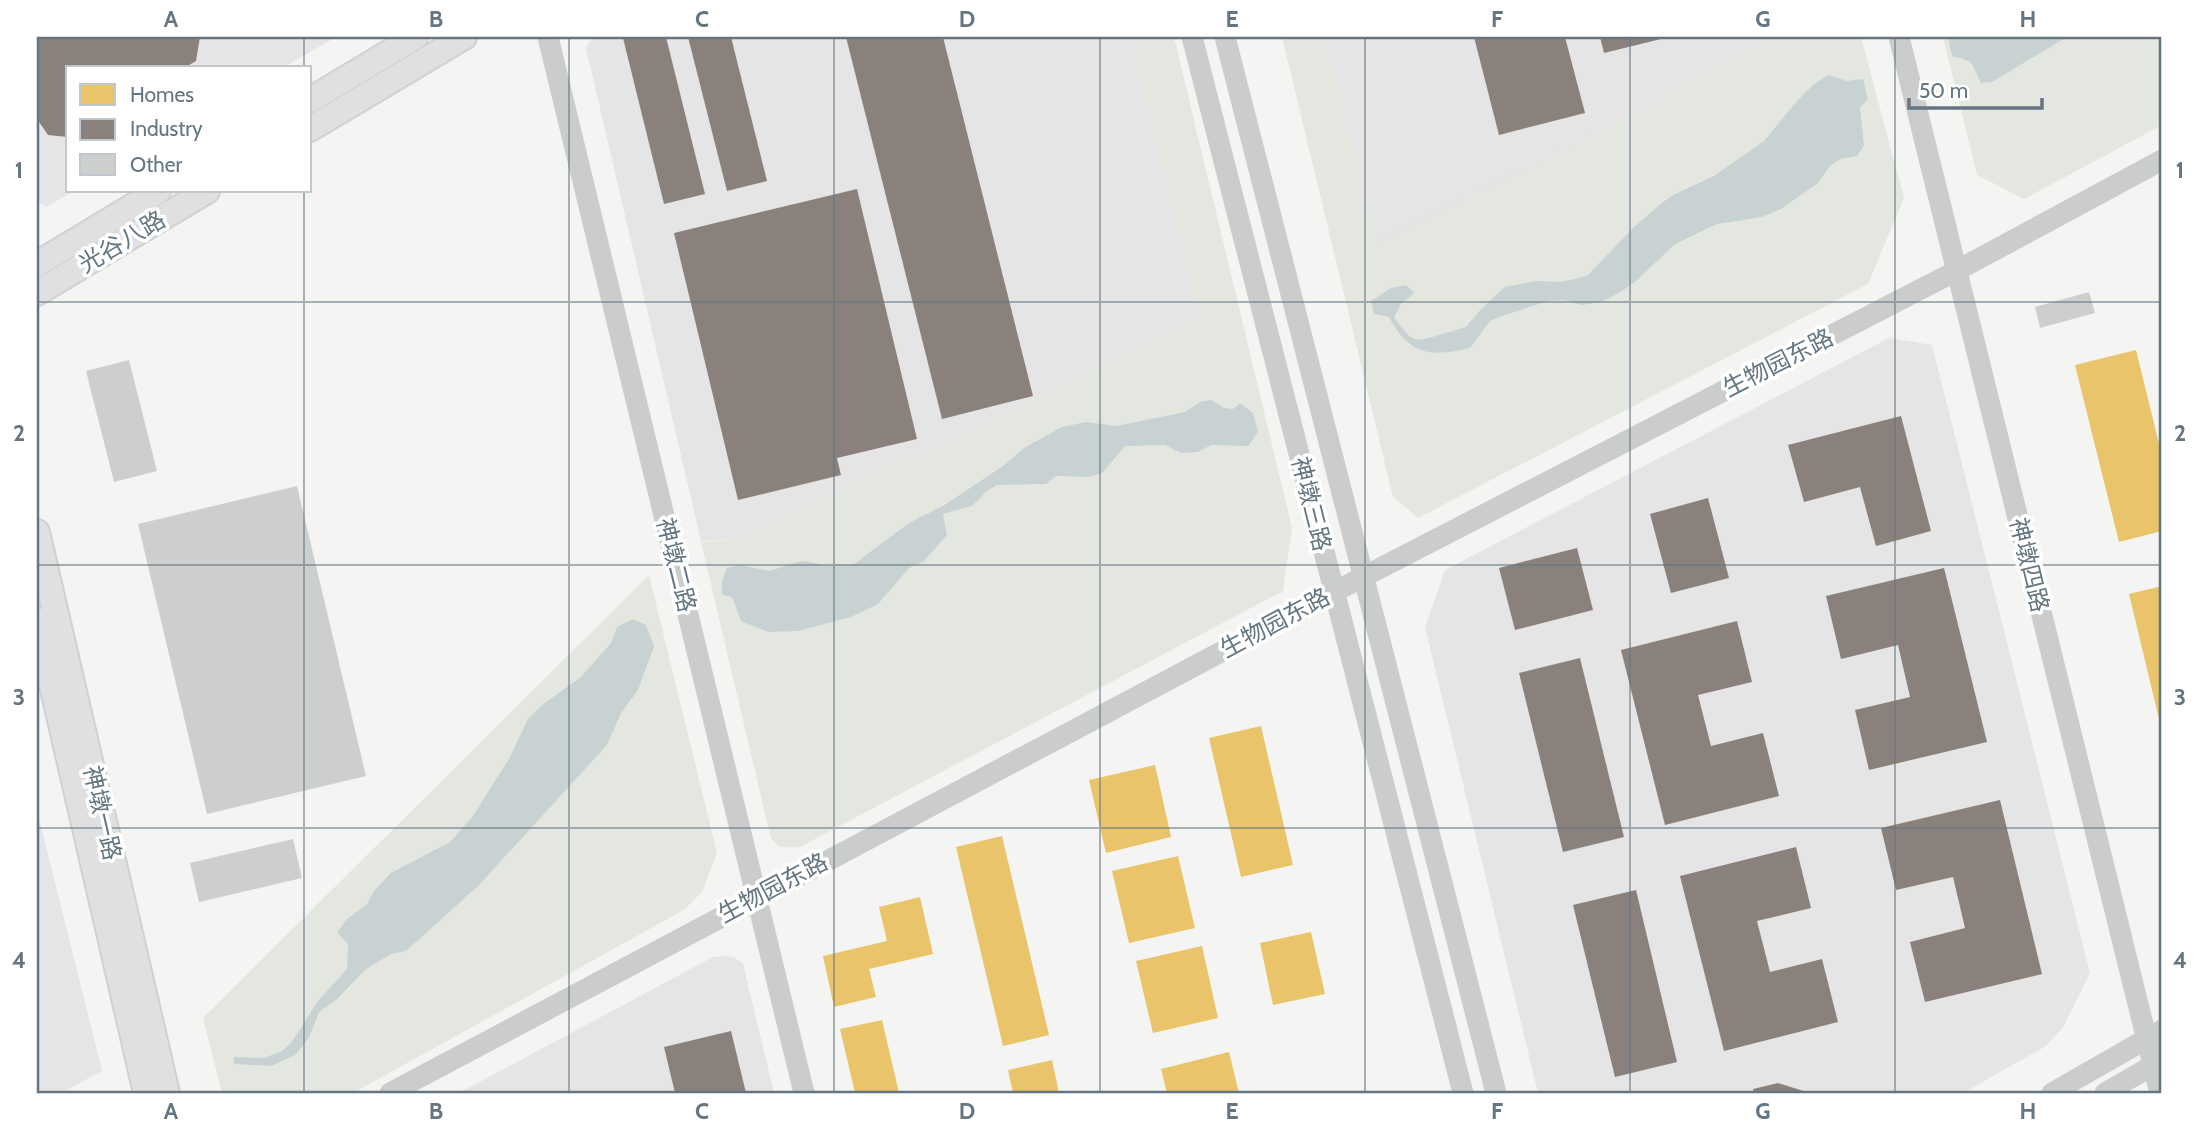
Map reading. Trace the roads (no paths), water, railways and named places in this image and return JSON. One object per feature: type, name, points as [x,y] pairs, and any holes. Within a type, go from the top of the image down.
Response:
[{"type":"main road","points":[[312,99],[415,37]]},
{"type":"main road","points":[[312,128],[464,37]]},
{"type":"main road","name":"光谷八路","points":[[37,264],[157,192]]},
{"type":"main road","name":"光谷八路","points":[[37,293],[205,192]]},
{"type":"main road","name":"神墩一路","points":[[37,533],[167,1093]]},
{"type":"main road","name":"神墩一路","points":[[37,620],[146,1093]]},
{"type":"street","name":"神墩二路","points":[[548,37],[804,1093]]},
{"type":"street","name":"神墩三路","points":[[1192,37],[1463,1093]]},
{"type":"street","name":"神墩三路","points":[[1225,37],[1496,1093]]},
{"type":"street","name":"神墩四路","points":[[1899,37],[1956,271],[2154,1034],[2160,1093]]},
{"type":"street","name":"生物园东路","points":[[390,1093],[1334,592],[1956,271],[2162,160]]},
{"type":"street","points":[[2052,1093],[2154,1034]]},
{"type":"street","points":[[2105,1093],[2158,1062]]}]
